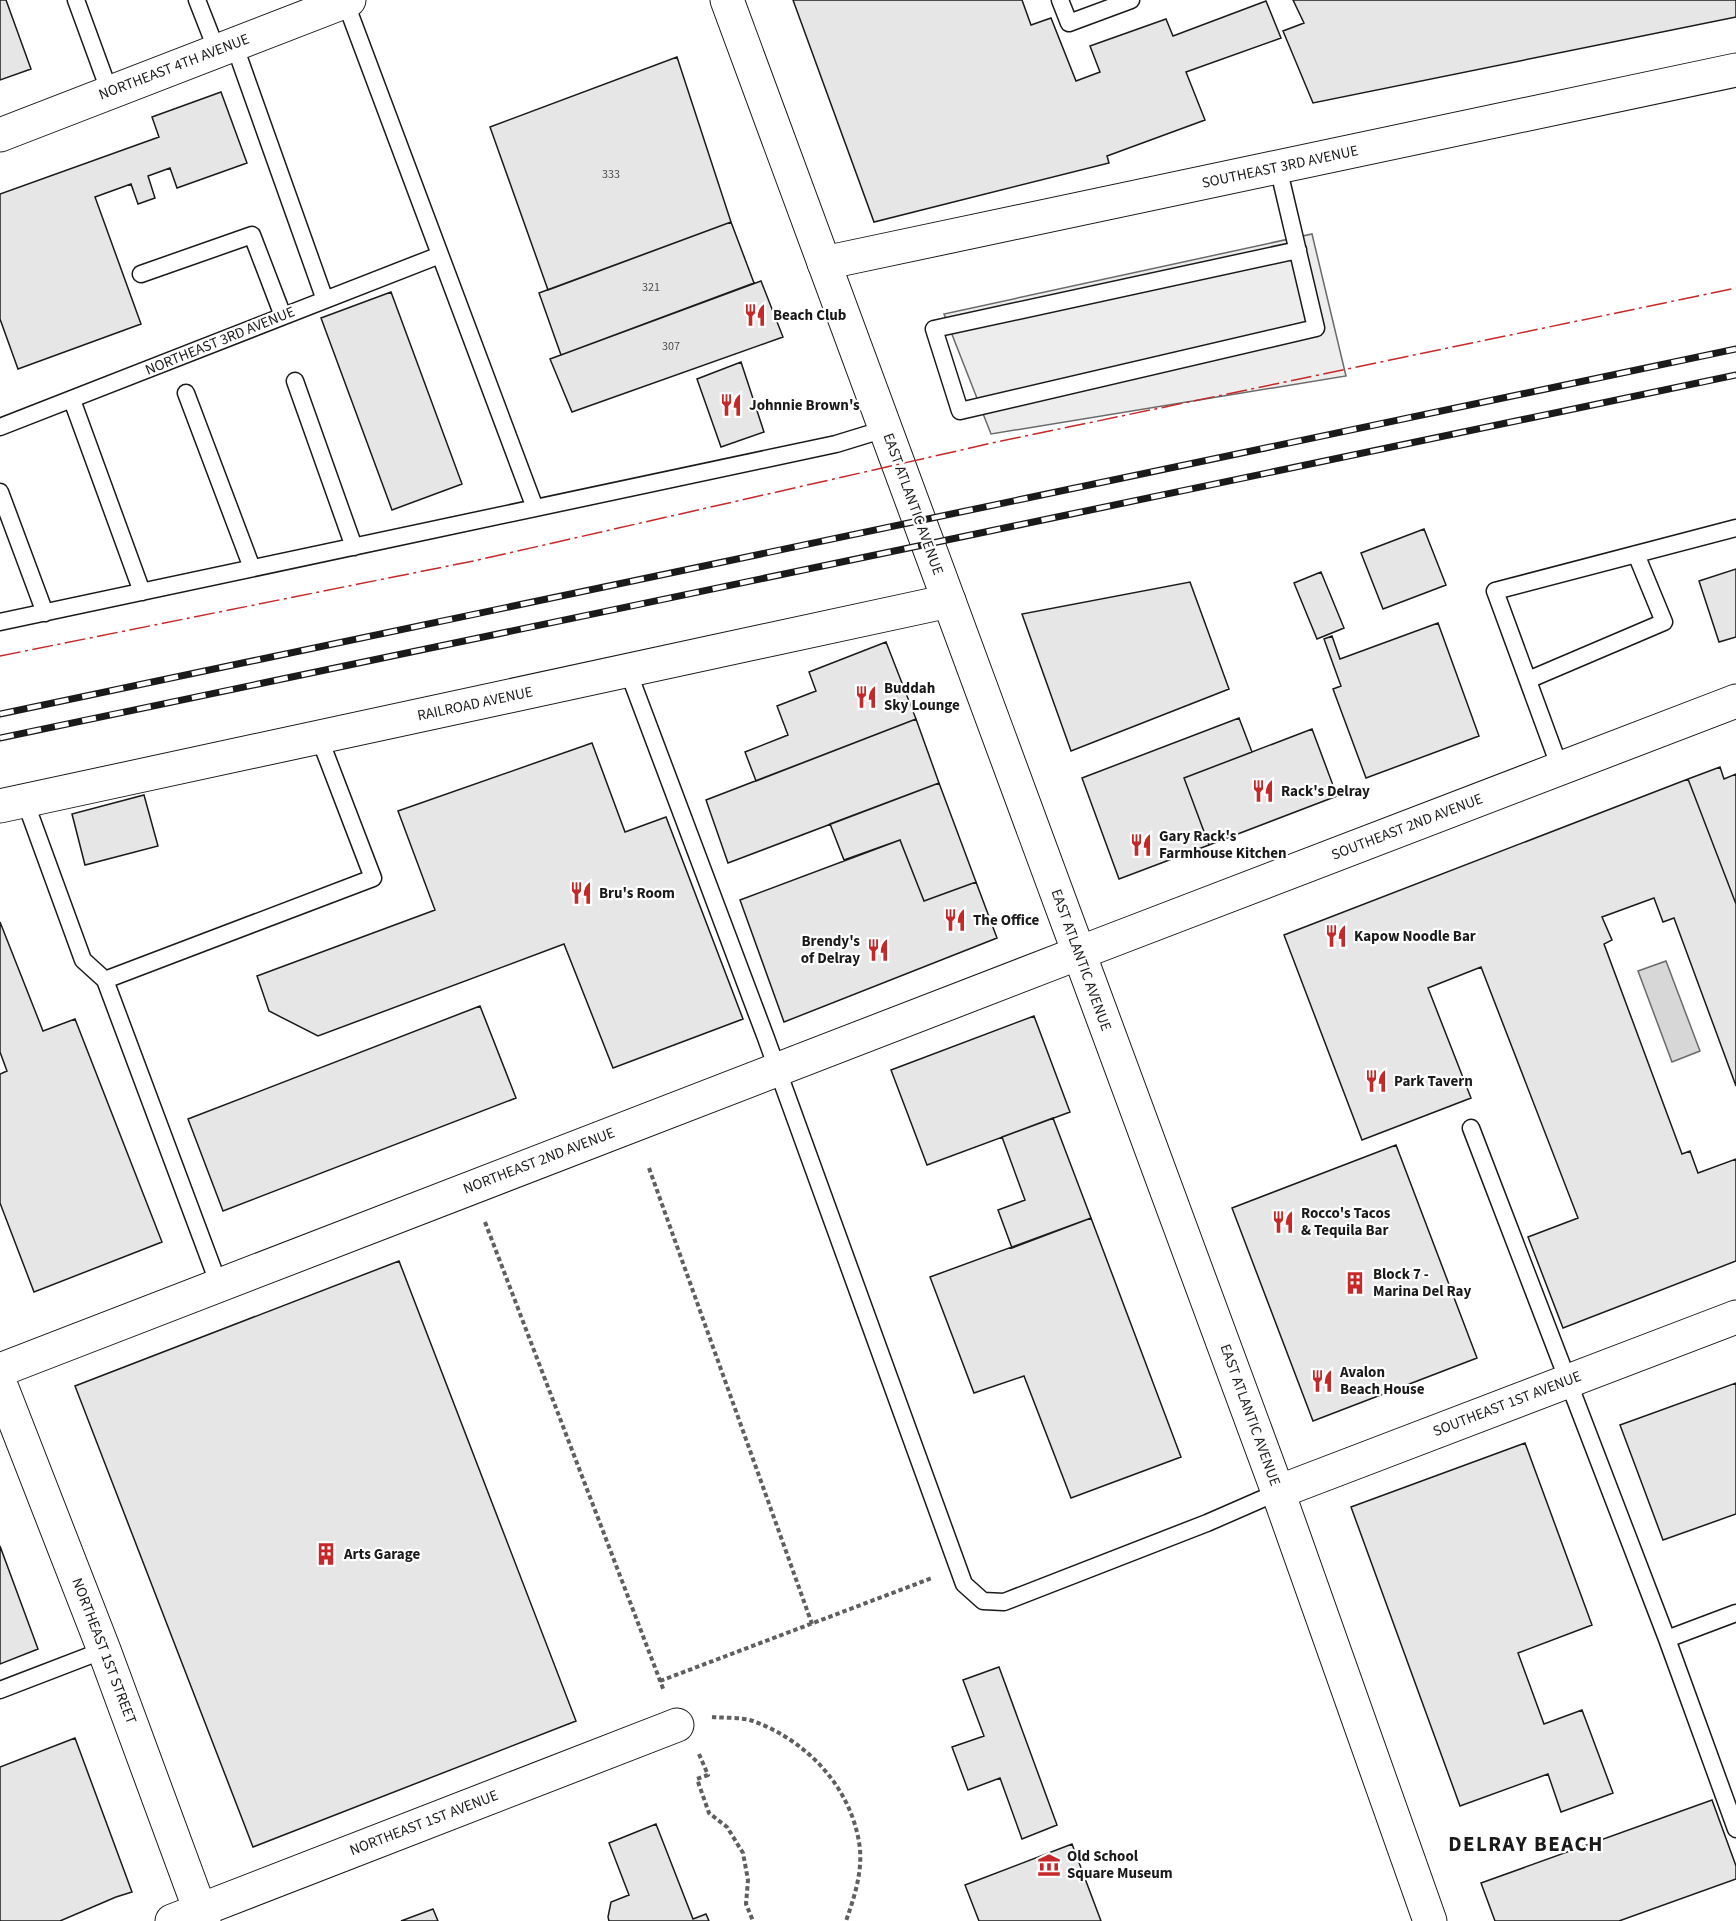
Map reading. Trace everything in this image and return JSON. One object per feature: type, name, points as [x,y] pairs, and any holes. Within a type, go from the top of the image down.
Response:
[{"type":"street","name":"EAST ATLANTIC AVENUE","points":[[727,0],[1278,1492],[1430,1921]]},
{"type":"street","name":"NORTHEAST 4TH AVENUE","points":[[0,135],[347,1]]},
{"type":"street","name":"SOUTHEAST 3RD AVENUE","points":[[824,263],[1736,70]]},
{"type":"street","name":"RAILROAD AVENUE","points":[[12,804],[950,601]]},
{"type":"street","name":"SOUTHEAST 2ND AVENUE","points":[[1079,953],[1736,700]]},
{"type":"street","name":"NORTHEAST 2ND AVENUE","points":[[0,1370],[1079,953]]},
{"type":"street","name":"SOUTHEAST 1ST AVENUE","points":[[1278,1492],[1736,1317]]},
{"type":"street","name":"NORTHEAST 1ST STREET","points":[[0,1383],[104,1650],[192,1917]]},
{"type":"street","name":"NORTHEAST 1ST AVENUE","points":[[192,1917],[677,1725]]},
{"type":"lane","points":[[76,0],[110,93]]},
{"type":"lane","points":[[197,0],[225,48],[325,300]]},
{"type":"lane","points":[[1060,0],[1069,23],[1131,0]]},
{"type":"lane","points":[[347,1],[535,508]]},
{"type":"lane","points":[[1278,167],[1298,250],[1316,328],[960,411],[934,329],[1298,250]]},
{"type":"lane","points":[[141,274],[252,235],[284,316]]},
{"type":"lane","name":"NORTHEAST 3RD AVENUE","points":[[0,427],[441,255]]},
{"type":"lane","points":[[295,381],[354,547]]},
{"type":"lane","points":[[186,393],[252,568]]},
{"type":"lane","points":[[72,400],[142,592]]},
{"type":"lane","points":[[0,622],[836,444],[885,429]]},
{"type":"lane","points":[[0,492],[45,613]]},
{"type":"lane","points":[[1560,768],[1495,591],[1736,528]]},
{"type":"lane","points":[[1528,680],[1664,622],[1636,554]]},
{"type":"lane","points":[[628,671],[777,1069],[964,1584],[983,1601],[1004,1602],[1207,1523],[1278,1492]]},
{"type":"lane","points":[[105,980],[373,878],[319,737]]},
{"type":"lane","points":[[12,804],[83,960],[105,980],[219,1285]]},
{"type":"lane","points":[[1471,1128],[1667,1639],[1736,1828]]},
{"type":"lane","points":[[1667,1639],[1736,1613]]},
{"type":"lane","points":[[0,1690],[104,1650]]},
{"type":"path","points":[[650,1168],[812,1624]]},
{"type":"path","points":[[472,1187],[677,1725],[694,1740],[708,1775],[697,1779],[709,1813],[727,1827],[743,1853],[748,1880],[746,1904],[753,1921]]},
{"type":"path","points":[[660,1681],[958,1568]]},
{"type":"path","points":[[677,1725],[700,1716],[751,1720],[792,1740],[828,1771],[850,1809],[860,1850],[857,1888],[846,1921]]},
{"type":"shaded area","points":[[1312,234],[1346,376],[991,434],[944,314]]},
{"type":"shaded area","points":[[1666,961],[1700,1051],[1672,1062],[1638,971]]},
{"type":"building","points":[[0,0],[6,0],[31,69],[0,80]]},
{"type":"building","points":[[793,0],[1022,0],[1031,25],[1051,18],[1076,81],[1100,72],[1090,46],[1166,19],[1173,36],[1266,1],[1281,38],[1186,72],[1205,120],[1107,156],[1109,163],[874,222]]},
{"type":"building","points":[[1293,0],[1736,0],[1736,17],[1313,103],[1283,31],[1304,23]]},
{"type":"building","points":[[677,57],[731,222],[548,290],[490,127]]},
{"type":"building","points":[[221,92],[247,163],[177,188],[170,168],[148,176],[155,198],[138,204],[131,184],[95,197],[141,324],[18,369],[0,319],[0,194],[159,137],[152,117]]},
{"type":"building","points":[[731,222],[754,283],[561,355],[539,293]]},
{"type":"building","points":[[761,281],[783,337],[572,412],[550,359]]},
{"type":"building","points":[[391,292],[462,484],[392,510],[321,318]]},
{"type":"building","name":"Johnnie Brown's","points":[[741,362],[764,432],[721,447],[697,379]]},
{"type":"building","points":[[1424,529],[1446,585],[1383,609],[1361,553]]},
{"type":"building","points":[[1736,569],[1736,637],[1719,642],[1699,581]]},
{"type":"building","points":[[1321,572],[1344,628],[1317,639],[1294,583]]},
{"type":"building","points":[[1190,582],[1229,689],[1071,751],[1022,614]]},
{"type":"building","points":[[1438,623],[1479,736],[1366,778],[1333,689],[1341,686],[1324,639],[1332,636],[1340,659]]},
{"type":"building","points":[[886,642],[916,719],[756,781],[745,752],[788,735],[777,706],[816,691],[809,672]]},
{"type":"building","points":[[1239,718],[1252,752],[1184,778],[1209,845],[1119,879],[1082,778]]},
{"type":"building","points":[[916,719],[939,783],[728,863],[706,800]]},
{"type":"building","points":[[1312,729],[1337,796],[1209,845],[1184,778]]},
{"type":"building","points":[[592,743],[625,832],[666,817],[743,1019],[613,1068],[564,944],[318,1036],[269,1011],[257,976],[435,910],[398,811]]},
{"type":"building","points":[[1720,767],[1724,779],[1736,774],[1736,904],[1688,779]]},
{"type":"building","points":[[1688,779],[1736,904],[1736,1086],[1674,918],[1663,922],[1654,898],[1602,917],[1612,940],[1604,944],[1682,1154],[1690,1151],[1698,1173],[1736,1159],[1736,1261],[1563,1328],[1528,1237],[1578,1218],[1481,967],[1428,988],[1471,1098],[1362,1140],[1284,935]]},
{"type":"building","points":[[939,783],[976,882],[924,901],[900,840],[844,860],[830,824]]},
{"type":"building","points":[[144,795],[158,846],[85,865],[72,814]]},
{"type":"building","points":[[900,840],[924,901],[976,882],[997,938],[784,1022],[740,900]]},
{"type":"building","points":[[0,922],[43,1031],[75,1019],[162,1242],[34,1292],[0,1203],[0,1074],[7,1071],[0,1052]]},
{"type":"building","points":[[480,1006],[516,1098],[223,1211],[188,1119]]},
{"type":"building","points":[[1034,1016],[1070,1112],[927,1165],[891,1070]]},
{"type":"building","points":[[1053,1118],[1091,1218],[1012,1248],[998,1210],[1025,1200],[1002,1137]]},
{"type":"building","name":"Block 7 - Marina Del Ray","points":[[1396,1145],[1477,1358],[1313,1421],[1232,1208]]},
{"type":"building","points":[[1091,1218],[1181,1457],[1071,1498],[1024,1376],[974,1393],[930,1277]]},
{"type":"building","name":"Arts Garage","points":[[399,1261],[576,1721],[253,1847],[75,1386]]},
{"type":"building","points":[[1736,1383],[1736,1514],[1663,1540],[1620,1425]]},
{"type":"building","points":[[1525,1443],[1592,1625],[1518,1653],[1544,1724],[1582,1710],[1613,1793],[1561,1812],[1548,1774],[1460,1806],[1351,1507]]},
{"type":"building","points":[[0,1546],[38,1649],[0,1664]]},
{"type":"building","points":[[999,1667],[1057,1825],[1022,1839],[1000,1778],[968,1790],[952,1747],[984,1736],[963,1680]]},
{"type":"building","points":[[75,1738],[132,1892],[60,1921],[0,1921],[0,1767]]},
{"type":"building","points":[[1712,1800],[1736,1866],[1736,1879],[1619,1921],[1495,1921],[1481,1883]]},
{"type":"building","points":[[656,1824],[693,1919],[706,1914],[709,1921],[609,1921],[611,1902],[629,1895],[609,1843]]},
{"type":"building","name":"Old School Square Museum","points":[[1072,1844],[1101,1921],[979,1921],[965,1885]]},
{"type":"building","points":[[433,1909],[438,1921],[401,1921]]},
{"type":"railway","points":[[0,714],[1736,349]]},
{"type":"railway","points":[[0,738],[1736,375]]},
{"type":"power","points":[[0,656],[478,560],[992,443],[1736,288]]},
{"type":"place","name":"Beach Club","points":[[755,315]]},
{"type":"place","name":"Johnnie Brown's","points":[[731,405]]},
{"type":"place","name":"Buddah Sky Lounge","points":[[866,697]]},
{"type":"place","name":"Rack's Delray","points":[[1263,791]]},
{"type":"place","name":"Gary Rack's Farmhouse Kitchen","points":[[1141,845]]},
{"type":"place","name":"Bru's Room","points":[[581,893]]},
{"type":"place","name":"The Office","points":[[955,920]]},
{"type":"place","name":"Kapow Noodle Bar","points":[[1336,936]]},
{"type":"place","name":"Brendy's of Delray","points":[[878,950]]},
{"type":"place","name":"Park Tavern","points":[[1376,1081]]},
{"type":"place","name":"Rocco's Tacos & Tequila Bar","points":[[1283,1222]]},
{"type":"place","name":"Block 7 - Marina Del Ray","points":[[1355,1283]]},
{"type":"place","name":"Avalon Beach House","points":[[1322,1381]]},
{"type":"place","name":"Arts Garage","points":[[326,1554]]},
{"type":"place","name":"Old School Square Museum","points":[[1049,1865]]},
{"type":"district","name":"DELRAY BEACH","points":[[1526,1844]]}]
